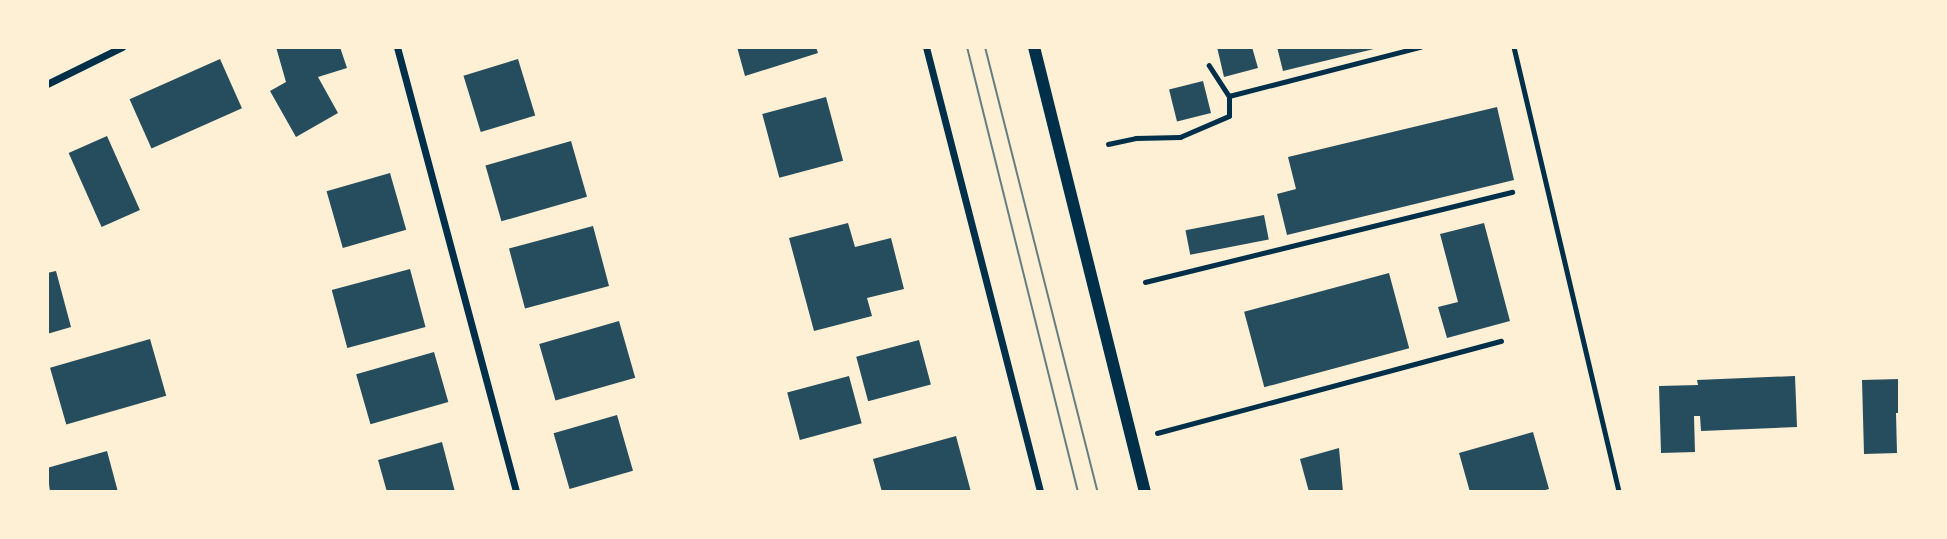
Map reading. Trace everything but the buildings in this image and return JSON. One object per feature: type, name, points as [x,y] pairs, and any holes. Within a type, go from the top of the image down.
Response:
[{"type":"street","points":[[47,84],[122,47]]},
{"type":"street","points":[[397,47],[516,492]]},
{"type":"street","points":[[926,47],[1040,492]]},
{"type":"street","points":[[1034,47],[1145,492]]},
{"type":"path","points":[[1229,96],[1420,47]]},
{"type":"path","points":[[1514,47],[1619,492]]},
{"type":"path","points":[[1108,144],[1136,138],[1180,137],[1229,116],[1229,96],[1209,65]]},
{"type":"path","points":[[1145,282],[1512,192]]},
{"type":"path","points":[[1133,439],[1501,341]]},
{"type":"tram line","points":[[967,47],[1078,492]]},
{"type":"tram line","points":[[985,47],[1098,492]]}]
